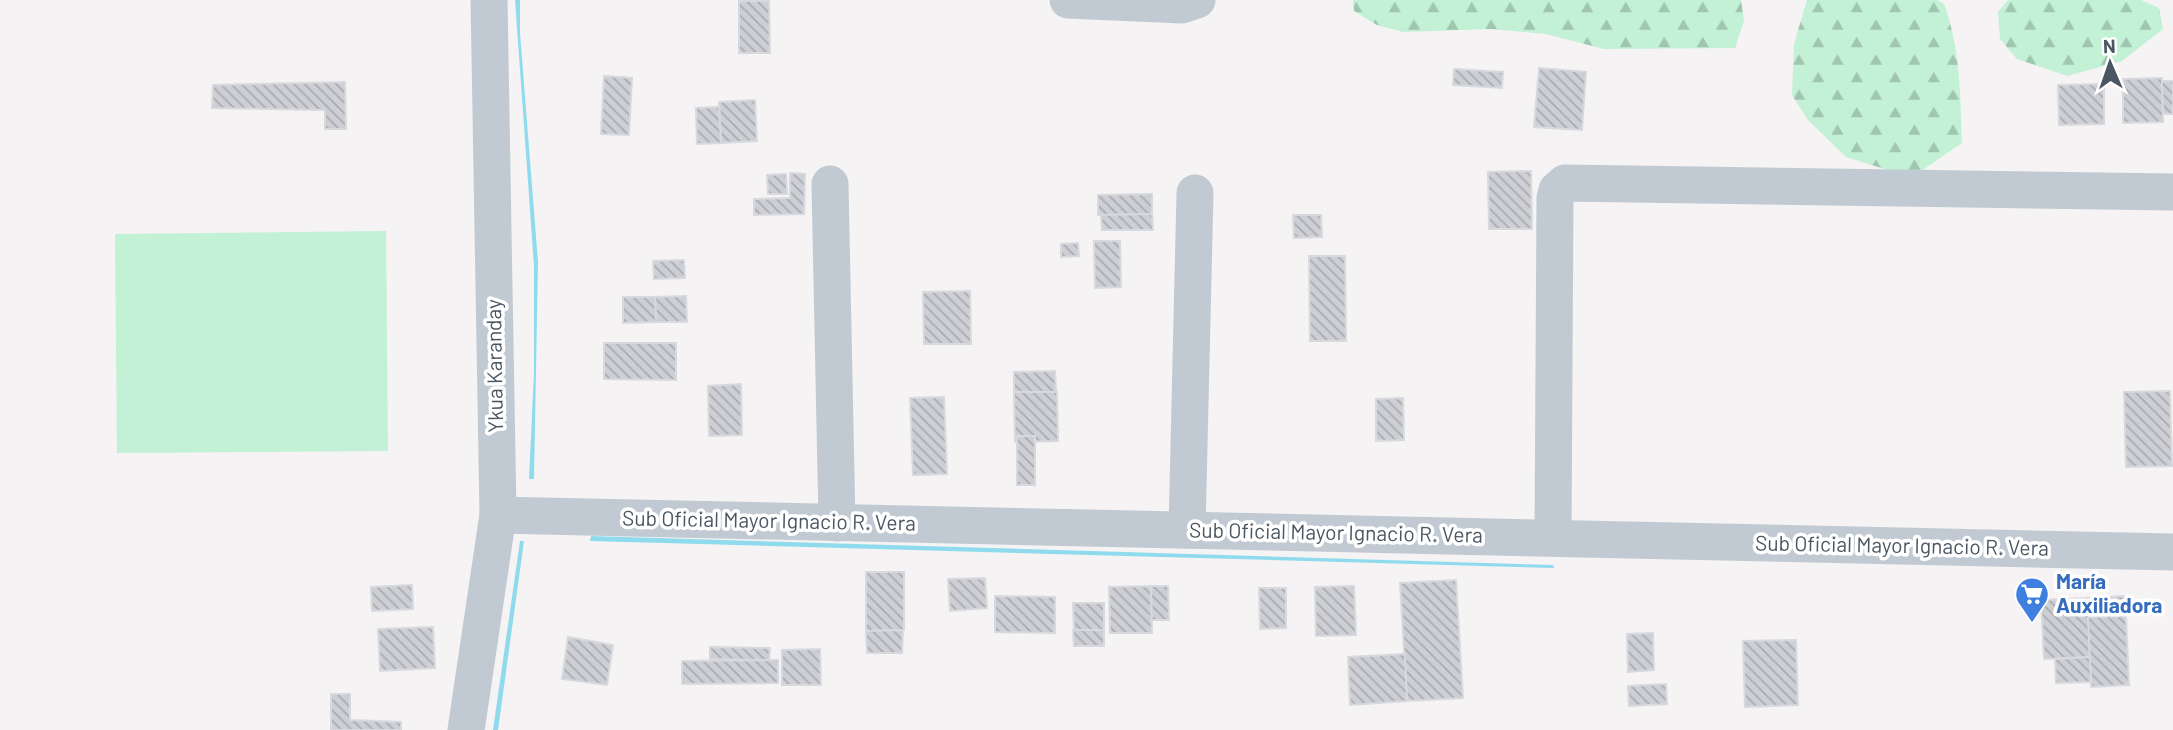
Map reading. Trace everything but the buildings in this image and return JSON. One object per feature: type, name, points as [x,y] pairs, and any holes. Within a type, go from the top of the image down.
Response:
[{"type":"street","name":"Ykua Karanday","points":[[466,730],[498,515],[489,0]]},
{"type":"street","points":[[1068,0],[1182,5],[1197,0]]},
{"type":"street","points":[[1553,538],[1555,198],[1557,190],[1565,183],[2173,192]]},
{"type":"street","points":[[830,184],[836,523]]},
{"type":"street","points":[[1187,530],[1195,193]]},
{"type":"street","name":"Sub Oficial Mayor Ignacio R. Vera","points":[[498,515],[2173,552]]},
{"type":"green space","points":[[1353,0],[1741,0],[1744,21],[1735,48],[1604,49],[1546,34],[1491,29],[1403,32],[1377,25],[1354,11]]},
{"type":"green space","points":[[1807,0],[1937,0],[1944,4],[1957,56],[1962,143],[1921,171],[1894,172],[1846,157],[1807,119],[1792,95],[1794,44]]},
{"type":"green space","points":[[2008,0],[2141,0],[2159,8],[2163,29],[2122,61],[2067,76],[2017,59],[2000,39],[1998,12]]},
{"type":"green space","points":[[386,231],[388,451],[117,453],[115,234]]},
{"type":"water","points":[[515,0],[520,0],[520,33],[538,262],[534,479],[529,479],[534,372],[534,266]]},
{"type":"water","points":[[591,536],[1553,565],[1554,568],[590,541]]},
{"type":"water","points":[[520,541],[524,541],[498,730],[493,730]]},
{"type":"place","name":"María Auxiliadora","points":[[2032,624]]}]
